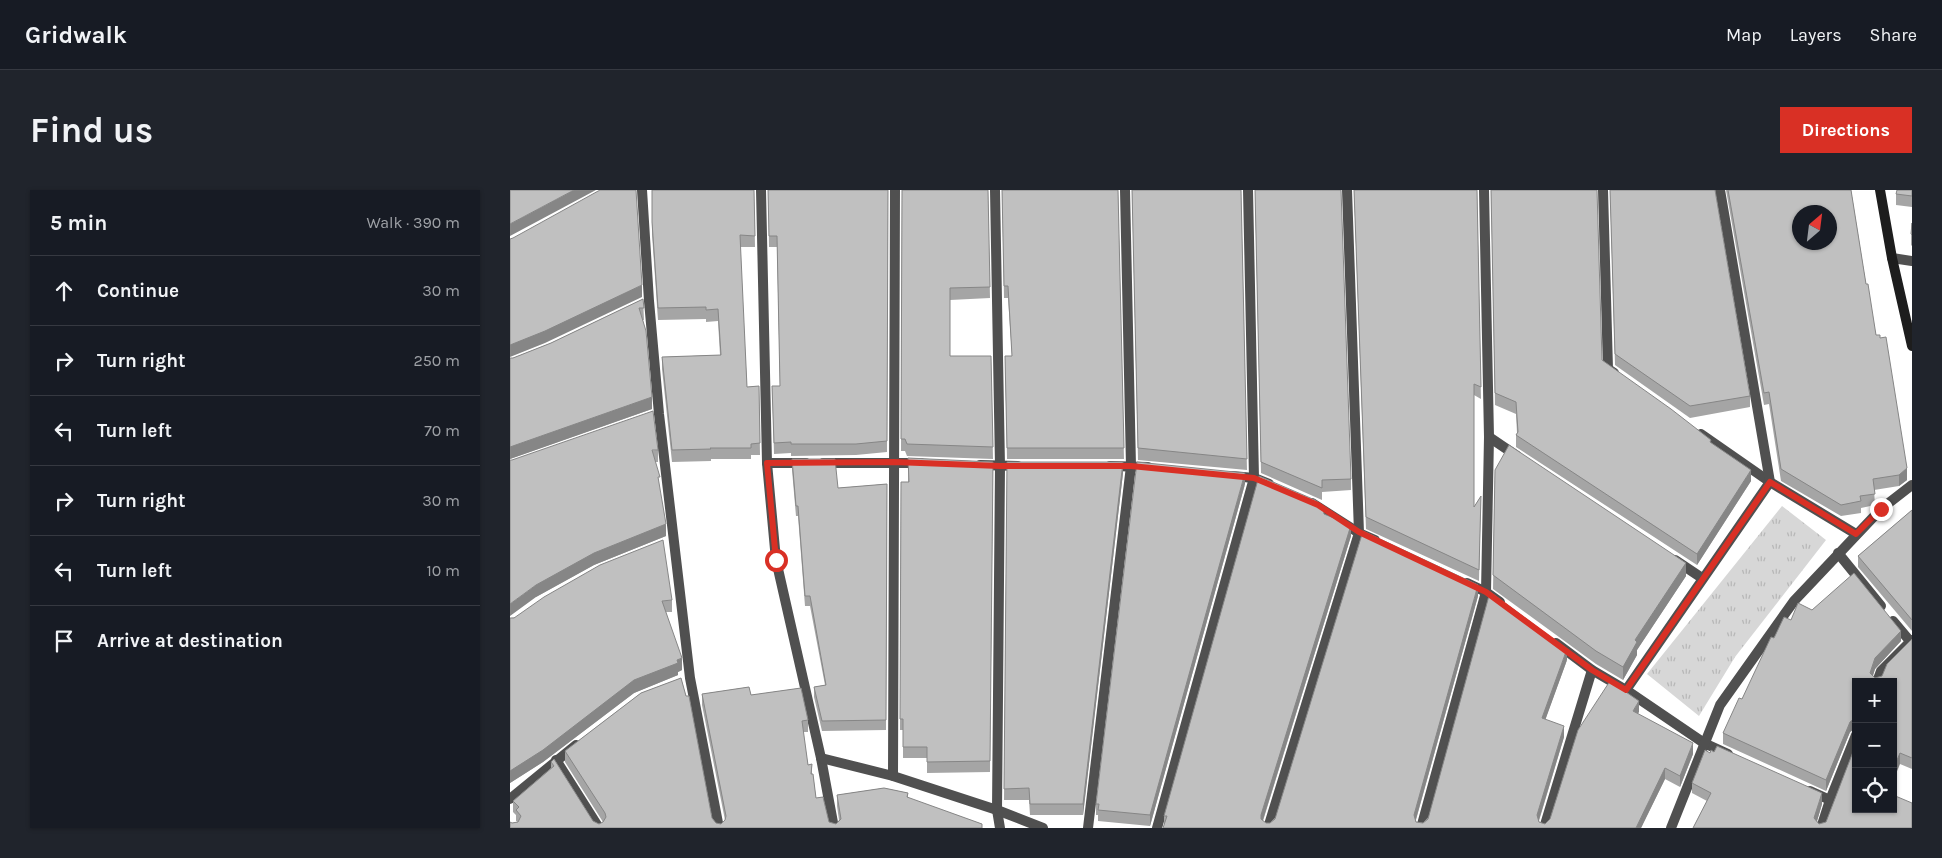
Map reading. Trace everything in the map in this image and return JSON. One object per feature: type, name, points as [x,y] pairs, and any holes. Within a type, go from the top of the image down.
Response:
[{"type":"street","points":[[642,190],[644,303],[655,416],[686,680],[719,828]]},
{"type":"street","points":[[761,190],[767,463],[776,560],[822,758],[834,828]]},
{"type":"street","points":[[893,776],[895,190]]},
{"type":"street","points":[[995,190],[1000,466],[997,810],[1000,828]]},
{"type":"street","points":[[1088,828],[1131,466],[1125,190]]},
{"type":"street","points":[[1157,828],[1254,478],[1248,190]]},
{"type":"street","points":[[1268,828],[1359,532],[1347,190]]},
{"type":"street","points":[[1421,828],[1486,592],[1488,437],[1484,190]]},
{"type":"street","points":[[1603,190],[1608,369],[1624,380]]},
{"type":"street","points":[[1626,690],[1770,482],[1720,190]]},
{"type":"street","points":[[1880,190],[1892,258],[1912,346]]},
{"type":"street","points":[[1892,258],[1912,261]]},
{"type":"street","points":[[1689,426],[1770,482],[1856,534]]},
{"type":"street","points":[[1488,437],[1530,464]]},
{"type":"street","points":[[767,463],[894,462],[933,464]]},
{"type":"street","points":[[971,465],[1028,466]]},
{"type":"street","points":[[1103,466],[1159,468]]},
{"type":"street","points":[[1226,475],[1254,478],[1281,489]]},
{"type":"street","points":[[1671,828],[1720,705],[1794,601],[1881,509],[1912,485]]},
{"type":"street","points":[[1300,497],[1318,505],[1359,532],[1386,545]]},
{"type":"street","points":[[1838,553],[1911,641],[1881,671],[1878,678]]},
{"type":"street","points":[[1669,556],[1702,578]]},
{"type":"street","points":[[1458,579],[1486,592],[1508,608]]},
{"type":"street","points":[[1546,636],[1592,670],[1626,690],[1704,743],[1740,760]]},
{"type":"street","points":[[1544,828],[1592,670]]},
{"type":"street","points":[[510,799],[556,760],[586,738]]},
{"type":"street","points":[[1821,828],[1852,745]]},
{"type":"street","points":[[822,758],[893,776],[997,810],[1043,828]]},
{"type":"street","points":[[556,760],[599,828]]},
{"type":"street","points":[[1803,788],[1830,800]]},
{"type":"green space","points":[[1782,506],[1826,540],[1735,657],[1699,716],[1647,674]]},
{"type":"building","points":[[510,190],[574,190],[510,224]]},
{"type":"building","points":[[600,190],[636,190],[642,285],[545,331],[510,345],[510,239]]},
{"type":"building","points":[[652,190],[754,190],[755,236],[740,235],[747,387],[759,386],[760,443],[751,444],[751,448],[672,450],[662,357],[721,355],[718,309],[706,310],[706,307],[658,308],[652,222]]},
{"type":"building","points":[[768,190],[888,190],[887,441],[856,444],[774,443],[772,386],[780,386],[777,236],[769,236]]},
{"type":"building","points":[[902,190],[988,190],[990,287],[950,288],[950,356],[991,356],[993,447],[907,444],[905,439],[901,439]]},
{"type":"building","points":[[1002,190],[1118,190],[1124,448],[1007,448],[1005,356],[1012,356],[1008,286],[1004,286]]},
{"type":"building","points":[[1132,190],[1241,190],[1247,459],[1138,448]]},
{"type":"building","points":[[1255,190],[1341,190],[1351,479],[1322,480],[1322,488],[1261,462]]},
{"type":"building","points":[[1354,190],[1477,190],[1481,387],[1474,384],[1474,507],[1481,496],[1479,570],[1366,517]]},
{"type":"building","points":[[1491,190],[1597,190],[1602,360],[1671,409],[1711,440],[1710,442],[1751,470],[1697,554],[1516,435],[1518,432],[1516,402],[1495,393]]},
{"type":"building","points":[[1610,190],[1715,190],[1750,396],[1690,406],[1615,354]]},
{"type":"building","points":[[1728,190],[1851,190],[1876,335],[1880,335],[1880,338],[1886,337],[1907,468],[1899,475],[1873,479],[1875,494],[1860,496],[1861,501],[1841,505],[1781,469],[1769,392],[1764,393]]},
{"type":"building","points":[[1897,190],[1912,190],[1912,196],[1896,194]]},
{"type":"building","points":[[643,299],[644,308],[639,308],[646,331],[652,397],[510,447],[510,358],[551,343]]},
{"type":"building","points":[[653,411],[658,450],[652,450],[660,477],[658,477],[666,524],[594,553],[536,585],[510,604],[510,460]]},
{"type":"building","points":[[1509,445],[1686,563],[1635,640],[1637,642],[1623,667],[1596,651],[1493,575],[1495,470]]},
{"type":"building","points":[[908,458],[993,462],[990,761],[927,762],[927,747],[903,747],[903,719],[900,719],[901,482],[909,482]]},
{"type":"building","points":[[792,459],[835,459],[838,488],[887,484],[886,720],[822,721],[814,687],[826,685],[810,596],[805,596],[798,506],[796,506]]},
{"type":"building","points":[[1007,462],[1123,462],[1083,804],[1030,804],[1029,788],[1004,789]]},
{"type":"building","points":[[1137,462],[1245,473],[1150,815],[1098,810],[1099,804],[1096,804]]},
{"type":"building","points":[[1259,476],[1315,500],[1323,506],[1324,514],[1351,525],[1261,815],[1261,819],[1266,823],[1270,823],[1275,819],[1363,531],[1478,585],[1414,815],[1416,822],[1423,823],[1428,819],[1490,592],[1567,649],[1542,718],[1564,726],[1537,815],[1539,822],[1545,824],[1550,819],[1578,730],[1610,681],[1639,701],[1633,711],[1693,743],[1680,776],[1665,768],[1636,828],[1163,828],[1167,816],[1164,816]]},
{"type":"building","points":[[1912,510],[1912,620],[1858,556]]},
{"type":"building","points":[[663,540],[672,600],[662,601],[682,658],[677,660],[678,663],[634,680],[543,750],[510,771],[510,618],[514,618],[544,597],[600,565]]},
{"type":"building","points":[[1854,573],[1901,631],[1875,658],[1870,673],[1875,678],[1852,678],[1852,720],[1826,780],[1723,733],[1739,698],[1742,699],[1771,637],[1774,638],[1784,617],[1791,620],[1798,603],[1812,610]]},
{"type":"building","points":[[1912,639],[1912,758],[1900,753],[1897,760],[1897,678],[1875,678],[1882,676],[1887,664]]},
{"type":"building","points":[[681,678],[686,696],[689,696],[712,818],[716,823],[721,824],[726,816],[702,694],[749,687],[751,695],[801,688],[808,720],[802,721],[808,765],[812,764],[811,774],[813,774],[816,798],[823,797],[829,822],[836,824],[841,819],[837,795],[884,788],[908,793],[907,797],[982,824],[982,828],[510,828],[510,822],[518,822],[521,816],[516,810],[519,807],[513,801],[554,766],[551,762],[554,759],[593,821],[599,824],[603,822],[606,817],[605,813],[565,751],[641,693]]},
{"type":"building","points":[[1717,746],[1822,793],[1814,818],[1819,824],[1826,822],[1852,754],[1852,813],[1897,813],[1897,797],[1912,803],[1912,828],[1693,828],[1711,793],[1692,783],[1705,750],[1710,753],[1711,750],[1714,752]]},
{"type":"route","points":[[776,560],[767,463],[894,462],[1000,466],[1131,466],[1254,478],[1318,505],[1359,532],[1486,592],[1592,670],[1626,690],[1770,482],[1856,534],[1881,509]]}]
